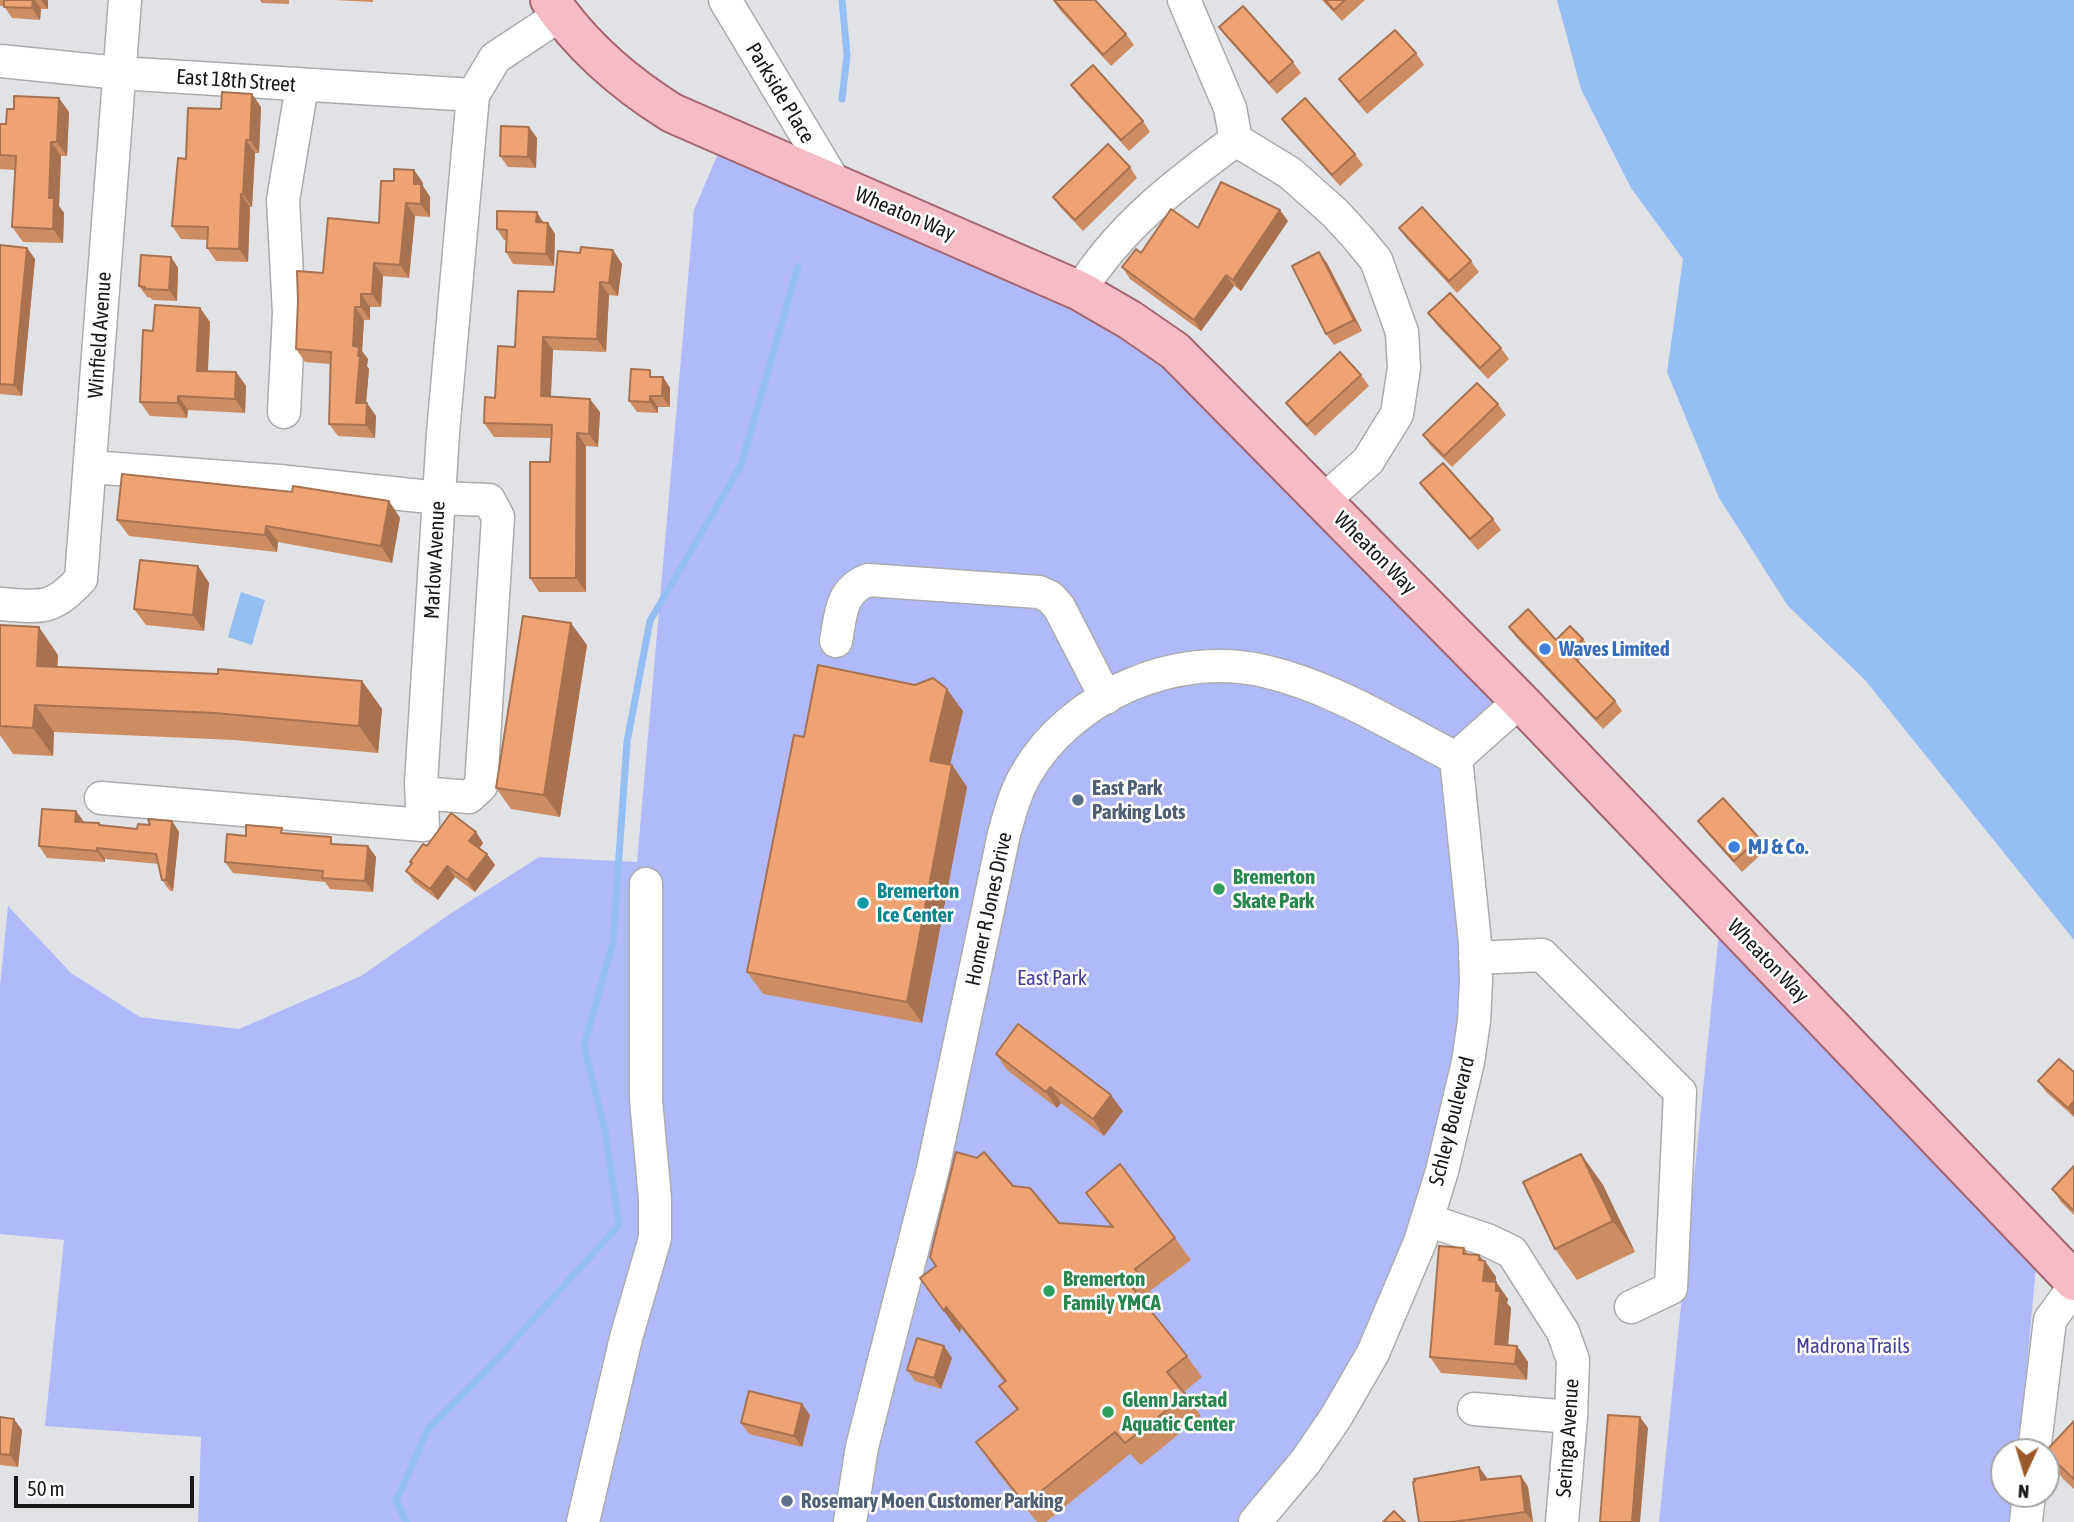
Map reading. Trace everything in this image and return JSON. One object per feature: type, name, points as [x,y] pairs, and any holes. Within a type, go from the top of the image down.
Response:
[{"type":"main road","name":"Wheaton Way","points":[[555,8],[576,36],[611,69],[672,113],[1080,291],[1130,320],[1175,351],[1520,701],[2074,1282]]},
{"type":"street","name":"Winfield Avenue","points":[[1,608],[56,603],[81,579],[125,0]]},
{"type":"street","name":"Parkside Place","points":[[725,0],[836,185]]},
{"type":"street","points":[[1184,0],[1230,108],[1236,140],[1290,173],[1335,213],[1357,237],[1376,260],[1402,332],[1404,368],[1397,414],[1368,461],[1324,501]]},
{"type":"street","name":"Marlow Avenue","points":[[101,798],[423,825],[422,793],[439,498],[473,95],[495,58],[555,8]]},
{"type":"street","name":"East 18th Street","points":[[0,61],[119,73],[473,95]]},
{"type":"street","points":[[284,412],[289,313],[283,200],[302,86]]},
{"type":"street","points":[[1080,291],[1095,267],[1140,217],[1177,182],[1236,140]]},
{"type":"street","points":[[90,467],[279,481],[439,498],[489,500],[498,517],[481,786],[469,797],[422,793]]},
{"type":"street","points":[[836,641],[846,597],[855,585],[868,580],[1039,592],[1050,597],[1059,607],[1106,698]]},
{"type":"street","name":"Homer R Jones Drive","points":[[850,1522],[862,1447],[933,1170],[1004,834],[1015,797],[1043,750],[1082,714],[1140,681],[1179,669],[1232,666],[1262,670],[1320,688],[1456,758]]},
{"type":"street","points":[[1456,758],[1520,701]]},
{"type":"street","name":"Schley Boulevard","points":[[1255,1522],[1306,1461],[1347,1399],[1373,1353],[1415,1254],[1442,1171],[1468,1062],[1474,1021],[1475,958],[1456,758]]},
{"type":"street","points":[[583,1522],[626,1338],[655,1238],[655,1199],[646,1100],[646,884]]},
{"type":"street","points":[[1475,958],[1542,955],[1680,1091],[1671,1288],[1631,1307]]},
{"type":"street","name":"Seringa Avenue","points":[[1427,1220],[1487,1240],[1512,1252],[1563,1332],[1573,1360],[1572,1417],[1562,1522]]},
{"type":"street","points":[[2036,1438],[2050,1320],[2074,1287]]},
{"type":"street","points":[[1474,1409],[1572,1417]]},
{"type":"green space","name":"East Park","points":[[725,137],[1130,320],[1520,701],[1456,758],[1476,981],[1395,1304],[1255,1522],[198,1522],[201,1437],[45,1426],[64,1240],[0,1234],[0,986],[8,906],[71,973],[140,1017],[239,1029],[361,976],[539,857],[637,862],[694,210]]},
{"type":"green space","name":"Madrona Trails","points":[[1721,912],[2038,1244],[2020,1438],[1990,1438],[1990,1508],[2014,1508],[2013,1522],[1659,1522]]},
{"type":"shaded area","points":[[1557,0],[2074,0],[2074,940],[1865,680],[1788,606],[1719,498],[1667,372],[1683,259],[1631,188],[1581,89]]},
{"type":"shaded area","points":[[241,592],[265,600],[252,645],[228,637]]},
{"type":"building","points":[[4,0],[33,0],[32,8],[4,7]]},
{"type":"building","points":[[1054,0],[1095,0],[1126,34],[1103,55]]},
{"type":"building","points":[[1325,0],[1345,0],[1334,10]]},
{"type":"building","points":[[1243,6],[1293,62],[1269,83],[1219,27]]},
{"type":"building","points":[[1395,30],[1416,53],[1359,102],[1339,79]]},
{"type":"building","points":[[1093,65],[1143,121],[1121,140],[1071,85]]},
{"type":"building","points":[[222,92],[252,94],[250,140],[246,140],[241,194],[239,249],[207,248],[208,227],[172,226],[178,158],[186,159],[188,108],[221,109]]},
{"type":"building","points":[[14,96],[59,98],[57,142],[51,142],[49,198],[54,198],[53,229],[12,227],[16,156],[0,155],[0,124],[6,124],[7,109],[14,109]]},
{"type":"building","points":[[1305,98],[1355,154],[1332,175],[1282,119]]},
{"type":"building","points":[[501,126],[529,127],[528,157],[500,156]]},
{"type":"building","points":[[1108,144],[1130,167],[1075,220],[1053,197]]},
{"type":"building","points":[[394,169],[414,170],[414,184],[421,184],[421,204],[406,203],[400,265],[374,263],[372,294],[361,294],[361,307],[355,307],[353,346],[359,347],[360,356],[356,403],[367,403],[366,425],[329,424],[331,352],[296,349],[297,271],[323,273],[328,218],[379,223],[381,181],[394,181]]},
{"type":"building","points":[[1221,182],[1280,210],[1233,280],[1226,275],[1194,320],[1122,267],[1136,249],[1141,253],[1171,209],[1198,228]]},
{"type":"building","points":[[1422,207],[1471,261],[1449,281],[1399,228]]},
{"type":"building","points":[[497,211],[537,212],[536,222],[548,223],[546,254],[506,252],[507,230],[497,229]]},
{"type":"building","points":[[0,245],[27,248],[14,385],[0,384]]},
{"type":"building","points":[[581,247],[613,250],[609,283],[600,282],[597,339],[543,337],[541,396],[590,399],[589,434],[577,433],[576,578],[530,578],[530,462],[550,462],[552,425],[484,423],[485,397],[495,398],[498,346],[515,347],[518,291],[554,292],[558,251],[580,253]]},
{"type":"building","points":[[1319,252],[1354,320],[1326,334],[1292,266]]},
{"type":"building","points":[[141,255],[171,257],[169,290],[144,289],[145,287],[139,286]]},
{"type":"building","points":[[1450,293],[1501,348],[1480,368],[1428,313]]},
{"type":"building","points":[[155,305],[200,308],[197,371],[236,372],[235,399],[178,396],[178,403],[140,402],[143,330],[153,331]]},
{"type":"building","points":[[1340,352],[1361,375],[1307,425],[1286,403]]},
{"type":"building","points":[[631,369],[650,370],[650,377],[663,377],[662,396],[650,396],[650,402],[629,401]]},
{"type":"building","points":[[1477,383],[1498,404],[1444,456],[1423,435]]},
{"type":"building","points":[[1443,463],[1493,519],[1470,539],[1420,483]]},
{"type":"building","points":[[122,474],[292,492],[293,486],[389,501],[381,546],[266,526],[265,535],[117,520]]},
{"type":"building","points":[[140,560],[198,566],[193,615],[134,609]]},
{"type":"building","points":[[1528,609],[1556,640],[1570,626],[1583,639],[1569,652],[1615,701],[1596,719],[1509,627]]},
{"type":"building","points":[[523,616],[571,623],[544,795],[496,788]]},
{"type":"building","points":[[0,625],[39,627],[37,666],[218,674],[218,669],[362,681],[359,726],[215,713],[35,705],[33,728],[0,726]]},
{"type":"building","name":"Bremerton Ice Center","points":[[818,665],[915,685],[933,678],[947,689],[930,761],[952,765],[907,1002],[747,972],[794,735],[804,737]]},
{"type":"building","points":[[1723,798],[1759,838],[1734,861],[1698,821]]},
{"type":"building","points":[[42,809],[76,811],[75,822],[137,829],[138,824],[150,825],[148,819],[172,821],[166,880],[162,880],[156,854],[39,846]]},
{"type":"building","points":[[451,813],[476,832],[469,841],[487,854],[467,880],[447,866],[430,889],[406,871],[423,844],[427,846]]},
{"type":"building","points":[[246,825],[282,828],[281,833],[331,837],[331,844],[368,846],[365,881],[322,878],[323,871],[225,862],[227,834],[246,836]]},
{"type":"building","points":[[1018,1024],[1111,1095],[1093,1119],[1050,1087],[1046,1092],[996,1054]]},
{"type":"building","points":[[2059,1059],[2074,1072],[2074,1101],[2068,1108],[2038,1081]]},
{"type":"building","points":[[956,1152],[977,1158],[984,1152],[1013,1186],[1030,1188],[1059,1223],[1113,1227],[1086,1193],[1120,1164],[1175,1238],[1135,1269],[1138,1273],[1127,1281],[1187,1356],[1167,1372],[1186,1395],[1125,1443],[1115,1432],[1025,1504],[976,1442],[1018,1409],[999,1386],[1006,1381],[946,1307],[944,1311],[920,1278],[936,1266],[930,1257]]},
{"type":"building","points":[[1581,1154],[1613,1221],[1555,1249],[1523,1182]]},
{"type":"building","points":[[2074,1166],[2074,1211],[2052,1189]]},
{"type":"building","points":[[1439,1246],[1464,1248],[1463,1254],[1479,1255],[1479,1260],[1485,1261],[1483,1281],[1496,1282],[1496,1291],[1500,1291],[1495,1344],[1517,1346],[1515,1364],[1430,1357]]},
{"type":"building","points":[[917,1338],[944,1346],[934,1378],[907,1370]]},
{"type":"building","points":[[749,1391],[802,1404],[794,1436],[741,1423]]},
{"type":"building","points":[[1608,1415],[1640,1417],[1632,1522],[1600,1522]]},
{"type":"building","points":[[0,1417],[14,1419],[10,1455],[0,1454]]},
{"type":"building","points":[[2074,1421],[2074,1479],[2060,1466],[2058,1438]]},
{"type":"building","points":[[1479,1467],[1481,1480],[1521,1476],[1525,1512],[1452,1522],[1419,1522],[1414,1479]]},
{"type":"building","points":[[1394,1511],[1405,1522],[1383,1522]]},
{"type":"waterway","points":[[842,0],[847,55],[842,99]]},
{"type":"waterway","points":[[406,1522],[396,1501],[428,1429],[488,1369],[619,1225],[605,1131],[584,1046],[613,942],[627,742],[650,621],[741,465],[798,266]]},
{"type":"place","name":"Waves Limited","points":[[1545,649]]},
{"type":"place","name":"East Park Parking Lots","points":[[1078,800]]},
{"type":"place","name":"MJ & Co.","points":[[1734,847]]},
{"type":"place","name":"Bremerton Skate Park","points":[[1219,889]]},
{"type":"place","name":"Bremerton Ice Center","points":[[863,903]]},
{"type":"place","name":"Bremerton Family YMCA","points":[[1049,1291]]},
{"type":"place","name":"Glenn Jarstad Aquatic Center","points":[[1108,1412]]},
{"type":"place","name":"Rosemary Moen Customer Parking","points":[[787,1501]]}]
